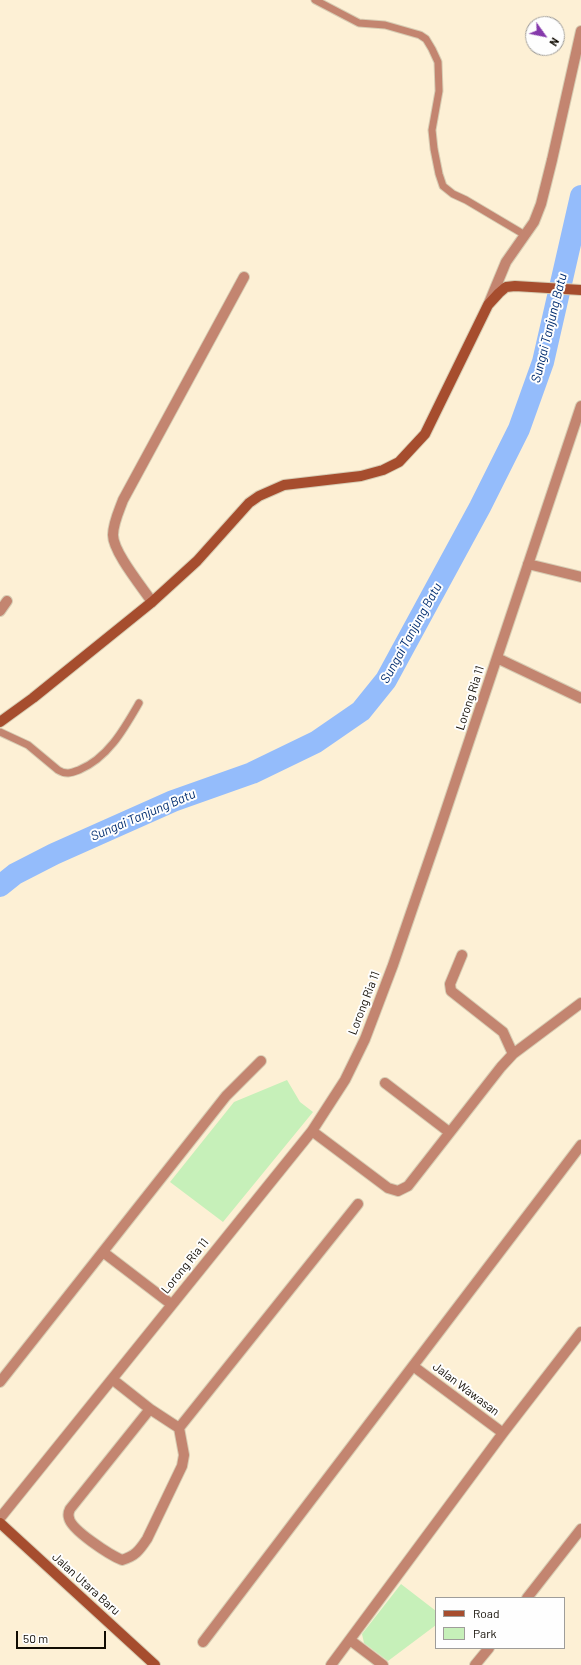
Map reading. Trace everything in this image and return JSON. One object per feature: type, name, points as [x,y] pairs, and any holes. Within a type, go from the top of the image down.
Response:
[{"type":"street","points":[[0,722],[33,698],[152,602],[197,561],[249,503],[259,496],[284,485],[361,476],[383,470],[399,462],[425,434],[488,305],[506,262],[534,222],[546,184],[581,31]]},
{"type":"street","points":[[152,602],[117,550],[113,537],[114,522],[124,500],[244,277]]},
{"type":"street","points":[[488,305],[506,287],[528,286],[580,290]]},
{"type":"street","name":"Lorong Ria 11","points":[[0,1518],[312,1131],[345,1080],[365,1039],[392,966],[439,831],[581,406]]},
{"type":"street","points":[[528,564],[581,577]]},
{"type":"street","points":[[0,611],[7,601]]},
{"type":"street","points":[[497,658],[581,698]]},
{"type":"street","points":[[462,955],[450,984],[451,991],[503,1032],[513,1054]]},
{"type":"street","points":[[312,1131],[388,1188],[398,1191],[408,1186],[500,1067],[513,1054],[581,1003]]},
{"type":"street","points":[[0,1382],[226,1096],[261,1061]]},
{"type":"street","points":[[385,1083],[449,1132]]},
{"type":"street","points":[[203,1642],[581,1145]]},
{"type":"street","points":[[179,1428],[358,1204]]},
{"type":"street","points":[[103,1252],[171,1304]]},
{"type":"street","points":[[331,1665],[503,1433],[581,1332]]},
{"type":"street","name":"Jalan Wawasan","points":[[413,1366],[503,1433]]},
{"type":"street","points":[[112,1379],[150,1409],[179,1428],[184,1455],[182,1466],[147,1539],[132,1557],[122,1560],[112,1556],[74,1527],[69,1518],[70,1509],[150,1409]]},
{"type":"street","name":"Jalan Utara Baru","points":[[0,1523],[155,1665]]},
{"type":"street","points":[[528,1597],[581,1529]]},
{"type":"street","points":[[350,1640],[383,1665]]},
{"type":"street","points":[[475,1665],[487,1649]]},
{"type":"lane","points":[[315,0],[359,23],[385,25],[420,35],[426,39],[438,62],[439,91],[432,130],[436,162],[443,186],[453,194],[466,200],[525,235]]},
{"type":"lane","points":[[0,732],[28,745],[58,770],[70,774],[86,767],[106,752],[121,733],[139,703]]},
{"type":"green space","points":[[287,1080],[300,1102],[313,1112],[223,1222],[170,1182],[234,1102]]},
{"type":"green space","points":[[401,1584],[435,1610],[435,1626],[388,1661],[364,1643],[362,1634]]},
{"type":"waterway","name":"Sungai Tanjung Batu","points":[[0,886],[15,874],[54,854],[173,801],[252,773],[316,742],[361,711],[386,680],[480,507],[519,429],[543,362],[581,196]]}]
